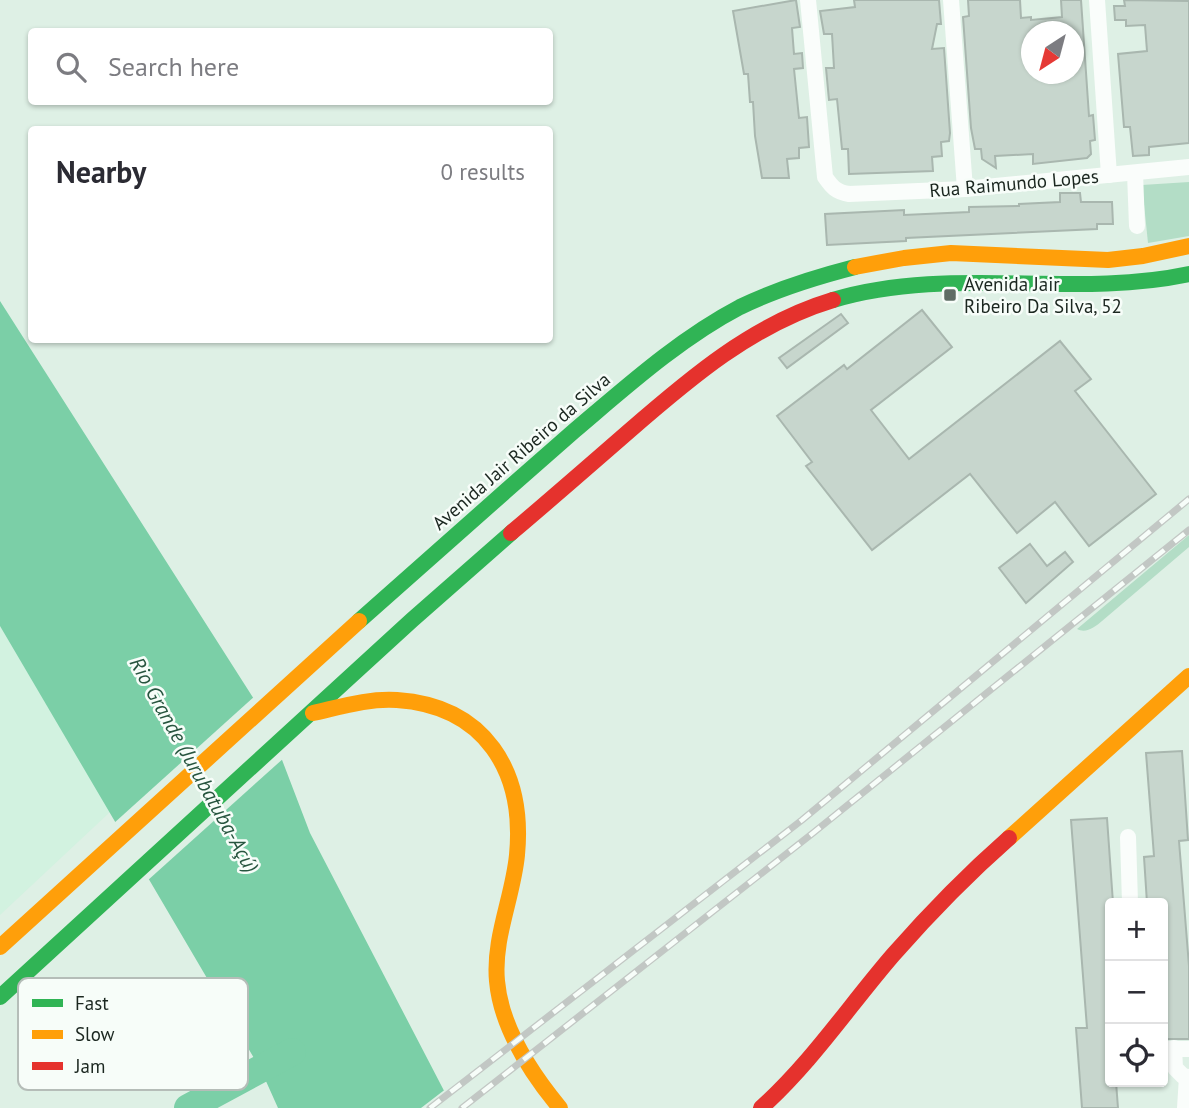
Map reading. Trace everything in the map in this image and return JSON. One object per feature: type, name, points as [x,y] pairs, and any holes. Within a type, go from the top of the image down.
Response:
[{"type":"main road","name":"Avenida Jair Ribeiro da Silva","points":[[0,947],[390,593],[551,451],[641,375],[682,344],[737,309],[788,286],[855,268],[936,254],[972,253],[1097,260],[1139,256],[1189,246]]},
{"type":"main road","points":[[21,978],[412,620],[706,365],[752,336],[816,306],[845,297],[897,288],[971,283],[1137,282],[1189,274]]},
{"type":"main road","points":[[816,306],[821,287],[830,275]]},
{"type":"main road","points":[[761,1108],[783,1088],[822,1044],[893,955],[976,867],[1189,676]]},
{"type":"main road","points":[[312,713],[367,701],[398,700],[434,706],[465,721],[492,744],[510,772],[520,821],[517,857],[498,952],[497,981],[502,1006],[517,1041],[549,1096],[560,1108]]},
{"type":"main road","points":[[0,997],[18,981]]},
{"type":"street","name":"Rua Raimundo Lopes","points":[[808,0],[825,177],[839,193],[965,188],[1189,167]]},
{"type":"street","points":[[951,0],[965,188]]},
{"type":"street","points":[[1097,0],[1109,175]]},
{"type":"street","points":[[1135,173],[1138,226]]},
{"type":"street","points":[[1128,837],[1130,898]]},
{"type":"street","points":[[1175,1048],[1175,1068],[1188,1077],[1185,1108]]},
{"type":"shaded area","points":[[1189,182],[1189,236],[1148,243],[1142,185]]},
{"type":"shaded area","points":[[1189,535],[1189,547],[1102,621],[1087,630],[1077,629]]},
{"type":"shaded area","points":[[0,626],[110,812],[0,915]]},
{"type":"water","name":"Rio Grande (Jurubatuba-Açú)","points":[[0,301],[266,718],[310,833],[453,1108],[278,1108],[248,1048],[248,978],[207,978],[0,626]]},
{"type":"pier","points":[[256,695],[269,716],[285,757],[147,881],[113,824]]},
{"type":"pier","points":[[447,1088],[457,1108],[421,1108]]},
{"type":"building","points":[[796,0],[800,27],[792,28],[794,54],[802,53],[803,68],[794,69],[799,118],[807,117],[809,147],[799,148],[799,158],[787,159],[789,178],[762,178],[753,102],[750,102],[748,74],[744,74],[733,11]]},
{"type":"building","points":[[854,0],[939,0],[941,24],[937,24],[932,49],[944,48],[950,133],[949,141],[941,142],[942,156],[932,157],[933,171],[849,174],[848,149],[842,149],[837,99],[829,100],[826,68],[834,68],[832,34],[824,34],[820,11],[855,7]]},
{"type":"building","points":[[968,0],[1020,0],[1021,18],[1031,17],[1031,20],[1062,17],[1061,0],[1081,0],[1082,21],[1021,21],[1021,84],[1084,84],[1084,44],[1089,116],[1093,115],[1095,140],[1090,141],[1091,154],[1087,158],[1033,164],[1033,154],[995,156],[996,168],[982,159],[981,149],[975,149],[971,128],[963,17],[969,16]]},
{"type":"building","points":[[1124,0],[1189,1],[1189,143],[1149,147],[1149,155],[1133,156],[1130,127],[1124,127],[1118,54],[1147,51],[1145,25],[1126,26],[1126,20],[1115,20],[1114,6],[1125,6]]},
{"type":"building","points":[[1060,193],[1080,193],[1081,202],[1112,202],[1113,224],[1097,224],[1097,229],[906,238],[906,241],[827,245],[825,214],[904,210],[904,215],[969,212],[969,207],[1060,202]]},
{"type":"building","points":[[922,310],[952,347],[871,410],[909,459],[1060,341],[1091,379],[1075,391],[1156,494],[1089,546],[1055,502],[1017,533],[970,474],[872,550],[806,466],[812,462],[777,416],[844,365],[847,369]]},
{"type":"building","points":[[841,314],[848,323],[787,368],[779,358]]},
{"type":"building","points":[[1030,544],[1047,566],[1065,552],[1073,562],[1026,603],[999,568]]},
{"type":"building","points":[[1182,751],[1188,840],[1179,841],[1189,966],[1189,1039],[1168,1039],[1168,898],[1147,898],[1144,857],[1154,856],[1146,753]]},
{"type":"building","points":[[1107,818],[1113,898],[1105,898],[1105,1087],[1116,1087],[1118,1108],[1082,1108],[1076,1028],[1087,1028],[1071,820]]},
{"type":"waterway","points":[[248,1076],[292,1052]]},
{"type":"waterway","points":[[188,1108],[221,1090]]},
{"type":"railway","points":[[430,1108],[802,820],[1189,499]]},
{"type":"railway","points":[[462,1108],[813,833],[1189,530]]},
{"type":"traffic: fast","points":[[359,621],[574,431],[674,349],[740,307],[797,284],[855,267]]},
{"type":"traffic: fast","points":[[833,300],[877,290],[921,285],[1100,284],[1189,274]]},
{"type":"traffic: fast","points":[[21,978],[412,620],[511,533]]},
{"type":"traffic: fast","points":[[0,997],[18,981]]},
{"type":"traffic: slow","points":[[855,267],[951,253],[1108,260],[1189,246]]},
{"type":"traffic: slow","points":[[0,947],[359,621]]},
{"type":"traffic: slow","points":[[1009,838],[1189,676]]},
{"type":"traffic: slow","points":[[313,713],[376,700],[428,705],[454,715],[476,730],[493,748],[506,771],[514,796],[518,824],[515,871],[498,949],[497,981],[500,998],[504,1015],[519,1049],[560,1108]]},
{"type":"traffic: jam","points":[[511,533],[699,373],[749,338],[776,323],[833,300]]},
{"type":"traffic: jam","points":[[761,1108],[814,1053],[921,924],[1009,838]]},
{"type":"place","name":"Avenida Jair Ribeiro Da Silva, 52","points":[[950,295]]}]
